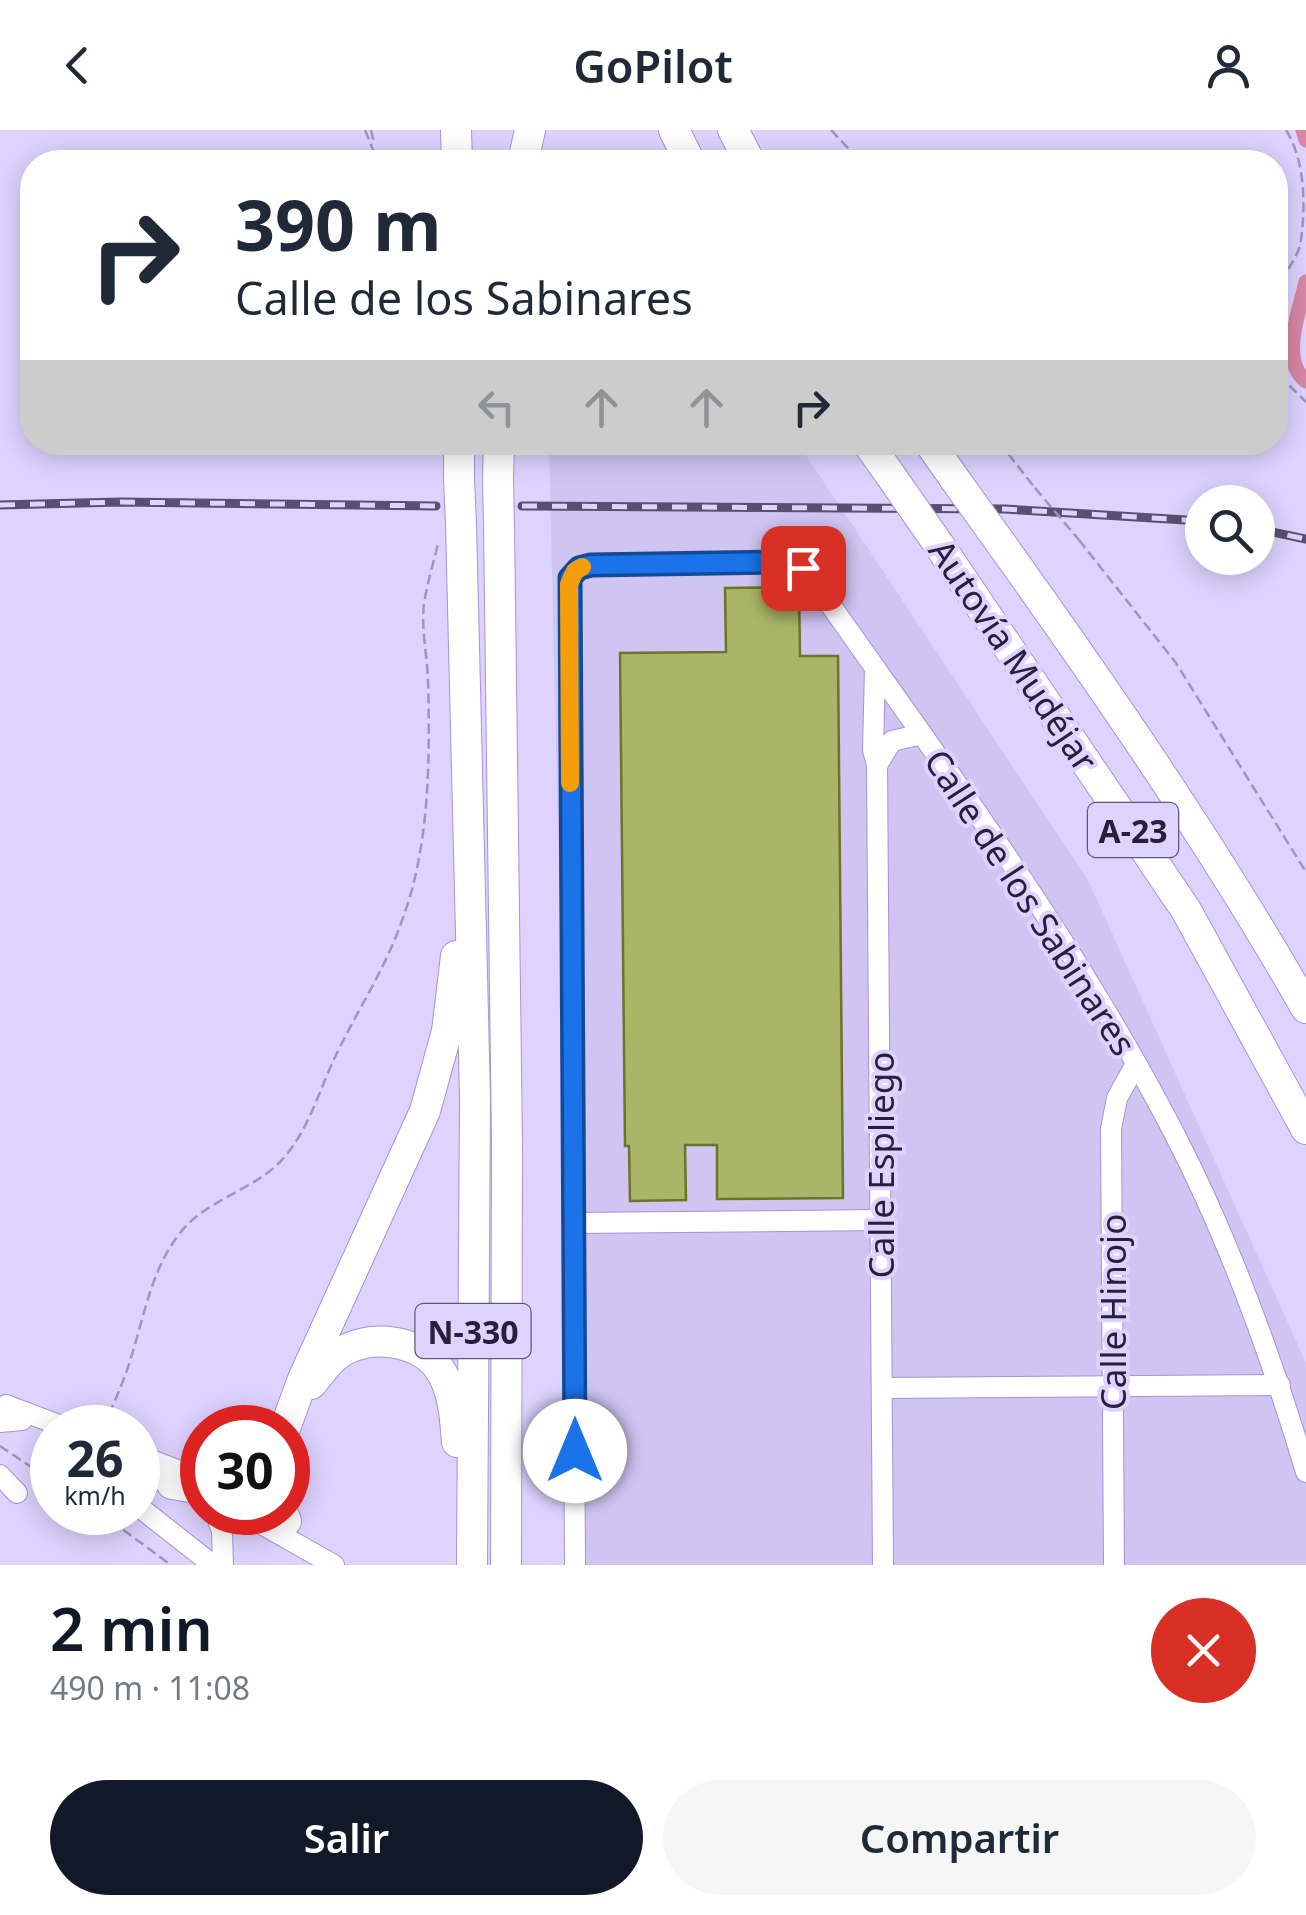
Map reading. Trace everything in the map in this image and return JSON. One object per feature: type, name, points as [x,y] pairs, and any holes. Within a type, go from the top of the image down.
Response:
[{"type":"highway","name":"N-330","points":[[459,455],[460,479],[450,532],[467,839],[475,1096],[470,1565]]},
{"type":"highway","name":"N-330","points":[[498,455],[508,1144],[507,1562]]},
{"type":"highway","name":"Autovía Mudéjar","points":[[876,455],[1186,910],[1306,1130]]},
{"type":"highway","name":"Autovía Mudéjar","points":[[938,455],[1132,727],[1246,904],[1306,1008]]},
{"type":"highway","points":[[295,1405],[426,1111],[452,1000],[459,874],[467,839]]},
{"type":"highway","points":[[299,1405],[336,1356],[349,1348],[383,1342],[414,1348],[429,1357],[441,1369],[454,1411],[459,1536],[470,1565]]},
{"type":"street","name":"Calle de los Sabinares","points":[[574,1223],[569,584],[575,571],[591,565],[796,565],[813,580],[922,734],[1040,908],[1136,1064],[1174,1134],[1235,1265],[1280,1384],[1306,1472]]},
{"type":"street","name":"Calle Espliego","points":[[875,668],[883,1565]]},
{"type":"street","points":[[876,765],[892,741],[922,734]]},
{"type":"street","name":"Calle Hinojo","points":[[1114,1565],[1111,1129],[1117,1098],[1136,1064]]},
{"type":"street","points":[[575,1565],[574,1223],[880,1220]]},
{"type":"street","points":[[882,1388],[1280,1384]]},
{"type":"street","points":[[2,1410],[30,1424]]},
{"type":"street","points":[[2,1410],[30,1418]]},
{"type":"street","points":[[0,1475],[17,1494]]},
{"type":"street","points":[[160,1523],[213,1565]]},
{"type":"street","points":[[224,1555],[242,1535]]},
{"type":"street","points":[[297,1535],[334,1565]]},
{"type":"street","points":[[301,1535],[346,1565]]},
{"type":"path","points":[[831,130],[850,150]]},
{"type":"path","points":[[1286,130],[1301,167],[1304,225],[1288,270]]},
{"type":"path","points":[[1288,384],[1306,402]]},
{"type":"path","points":[[1010,455],[1176,663],[1306,872]]},
{"type":"path","points":[[113,1405],[157,1276],[174,1240],[190,1220],[219,1199],[258,1179],[281,1160],[310,1116],[335,1057],[376,986],[393,947],[420,856],[425,809],[428,700],[424,606],[450,532]]},
{"type":"path","points":[[0,1446],[30,1466]]},
{"type":"path","points":[[130,1535],[170,1565]]},
{"type":"shaded area","points":[[549,455],[806,455],[1088,880],[1306,1363],[1306,1565],[575,1565]]},
{"type":"building","points":[[799,587],[800,656],[838,656],[843,1198],[717,1199],[717,1145],[685,1145],[686,1200],[630,1201],[629,1146],[625,1146],[620,653],[726,652],[725,588]]},
{"type":"waterway","points":[[1303,130],[1306,140]]},
{"type":"waterway","points":[[1306,282],[1293,348],[1298,372],[1306,381]]},
{"type":"railway","points":[[0,505],[120,502],[436,506]]},
{"type":"railway","points":[[522,506],[1005,509],[1185,520]]},
{"type":"railway","points":[[1275,533],[1306,539]]},
{"type":"slow traffic","points":[[570,783],[569,584],[575,571],[582,567]]},
{"type":"route","points":[[575,1451],[570,578],[579,568],[591,565],[781,562],[803,568]]}]
